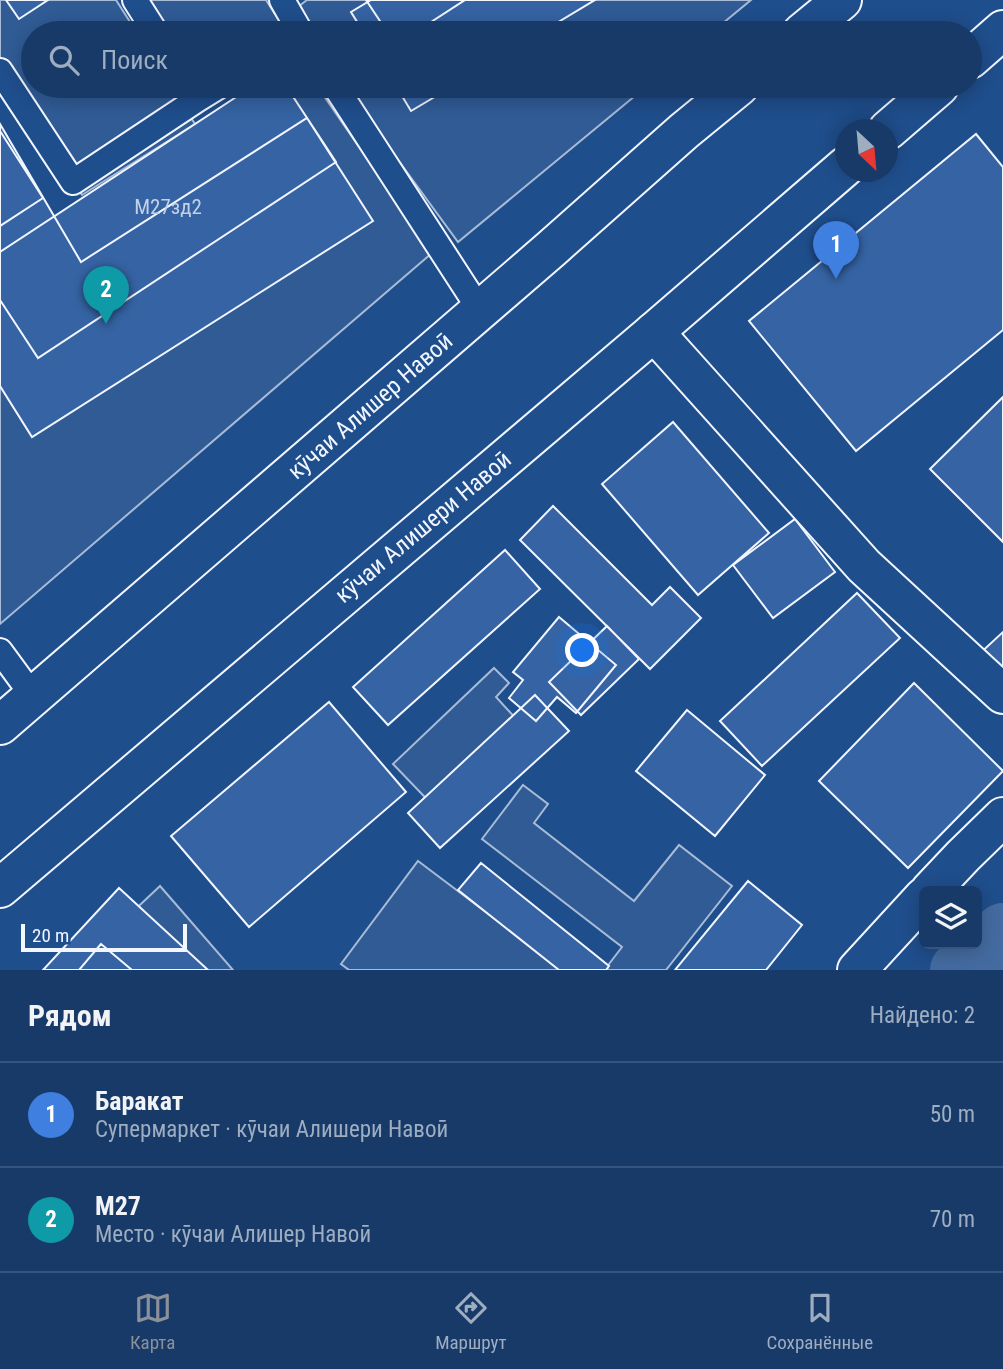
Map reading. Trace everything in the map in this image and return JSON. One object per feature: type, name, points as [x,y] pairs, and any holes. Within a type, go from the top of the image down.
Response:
[{"type":"street","points":[[817,21],[842,0]]},
{"type":"street","points":[[982,48],[1003,30]]},
{"type":"street","name":"кӯчаи Алишер Навоӣ","points":[[0,725],[724,98]]},
{"type":"street","points":[[898,121],[925,98]]},
{"type":"street","name":"кӯчаи Алишери Навоӣ","points":[[0,888],[835,175]]},
{"type":"street","points":[[654,332],[864,566],[1003,694]]},
{"type":"street","points":[[935,886],[1003,817]]},
{"type":"street","points":[[857,970],[919,902]]},
{"type":"lane","points":[[135,0],[148,21]]},
{"type":"lane","points":[[282,0],[294,21]]},
{"type":"lane","points":[[0,71],[73,182],[186,98]]},
{"type":"lane","points":[[343,98],[480,310]]},
{"type":"lane","points":[[0,650],[33,696]]},
{"type":"shaded area","points":[[0,0],[116,0],[129,21],[21,21],[21,98],[178,98],[195,124],[82,195],[0,67]]},
{"type":"shaded area","points":[[133,0],[266,0],[279,21],[146,21]]},
{"type":"shaded area","points":[[307,0],[751,0],[726,21],[305,21],[299,6]]},
{"type":"shaded area","points":[[285,98],[325,98],[432,253],[0,624],[0,203],[39,258]]},
{"type":"shaded area","points":[[353,98],[632,98],[458,242]]},
{"type":"shaded area","points":[[494,668],[509,683],[496,697],[530,734],[444,817],[393,764]]},
{"type":"shaded area","points":[[523,785],[548,804],[534,823],[634,901],[679,845],[732,886],[666,970],[606,968],[622,947],[482,839]]},
{"type":"shaded area","points":[[418,861],[563,970],[349,970],[341,964]]},
{"type":"shaded area","points":[[160,886],[233,970],[142,970],[105,938]]},
{"type":"building","points":[[6,0],[48,0],[19,19]]},
{"type":"building","points":[[366,0],[465,0],[433,21],[380,21]]},
{"type":"building","points":[[371,0],[595,0],[560,21],[357,21],[351,12]]},
{"type":"building","points":[[235,98],[294,98],[336,162],[38,358],[0,300],[0,252]]},
{"type":"building","points":[[403,98],[433,98],[411,111]]},
{"type":"building","points":[[307,118],[373,221],[32,437],[0,386],[0,124],[81,262]]},
{"type":"building","points":[[0,131],[43,198],[0,226]]},
{"type":"building","points":[[976,134],[1003,167],[1003,330],[856,451],[749,321]]},
{"type":"building","points":[[1003,397],[1003,542],[930,469]]},
{"type":"building","points":[[673,422],[769,533],[698,595],[602,484]]},
{"type":"building","points":[[553,506],[652,605],[670,587],[701,618],[650,669],[520,540]]},
{"type":"building","points":[[795,519],[835,572],[773,618],[733,565]]},
{"type":"building","points":[[505,550],[540,589],[388,725],[353,687]]},
{"type":"building","points":[[857,593],[900,638],[762,766],[720,721]]},
{"type":"building","points":[[559,617],[616,665],[576,713],[557,697],[536,721],[509,698],[523,680],[513,672]]},
{"type":"building","points":[[607,626],[639,659],[581,715],[549,682]]},
{"type":"building","points":[[1003,632],[1003,686],[976,657]]},
{"type":"building","points":[[914,683],[1003,771],[908,868],[819,781]]},
{"type":"building","points":[[535,695],[569,731],[440,848],[408,813]]},
{"type":"building","points":[[329,702],[406,792],[249,927],[171,836]]},
{"type":"building","points":[[687,710],[765,775],[715,836],[636,771]]},
{"type":"building","points":[[481,863],[609,966],[606,970],[559,970],[458,890]]},
{"type":"building","points":[[748,881],[802,925],[766,970],[675,970]]},
{"type":"building","points":[[119,888],[208,970],[43,970]]},
{"type":"building","points":[[101,944],[132,970],[79,970]]},
{"type":"waterway","points":[[959,970],[1003,932]]},
{"type":"place","name":"Баракат","points":[[836,279]]},
{"type":"place","name":"М27","points":[[106,324]]}]
